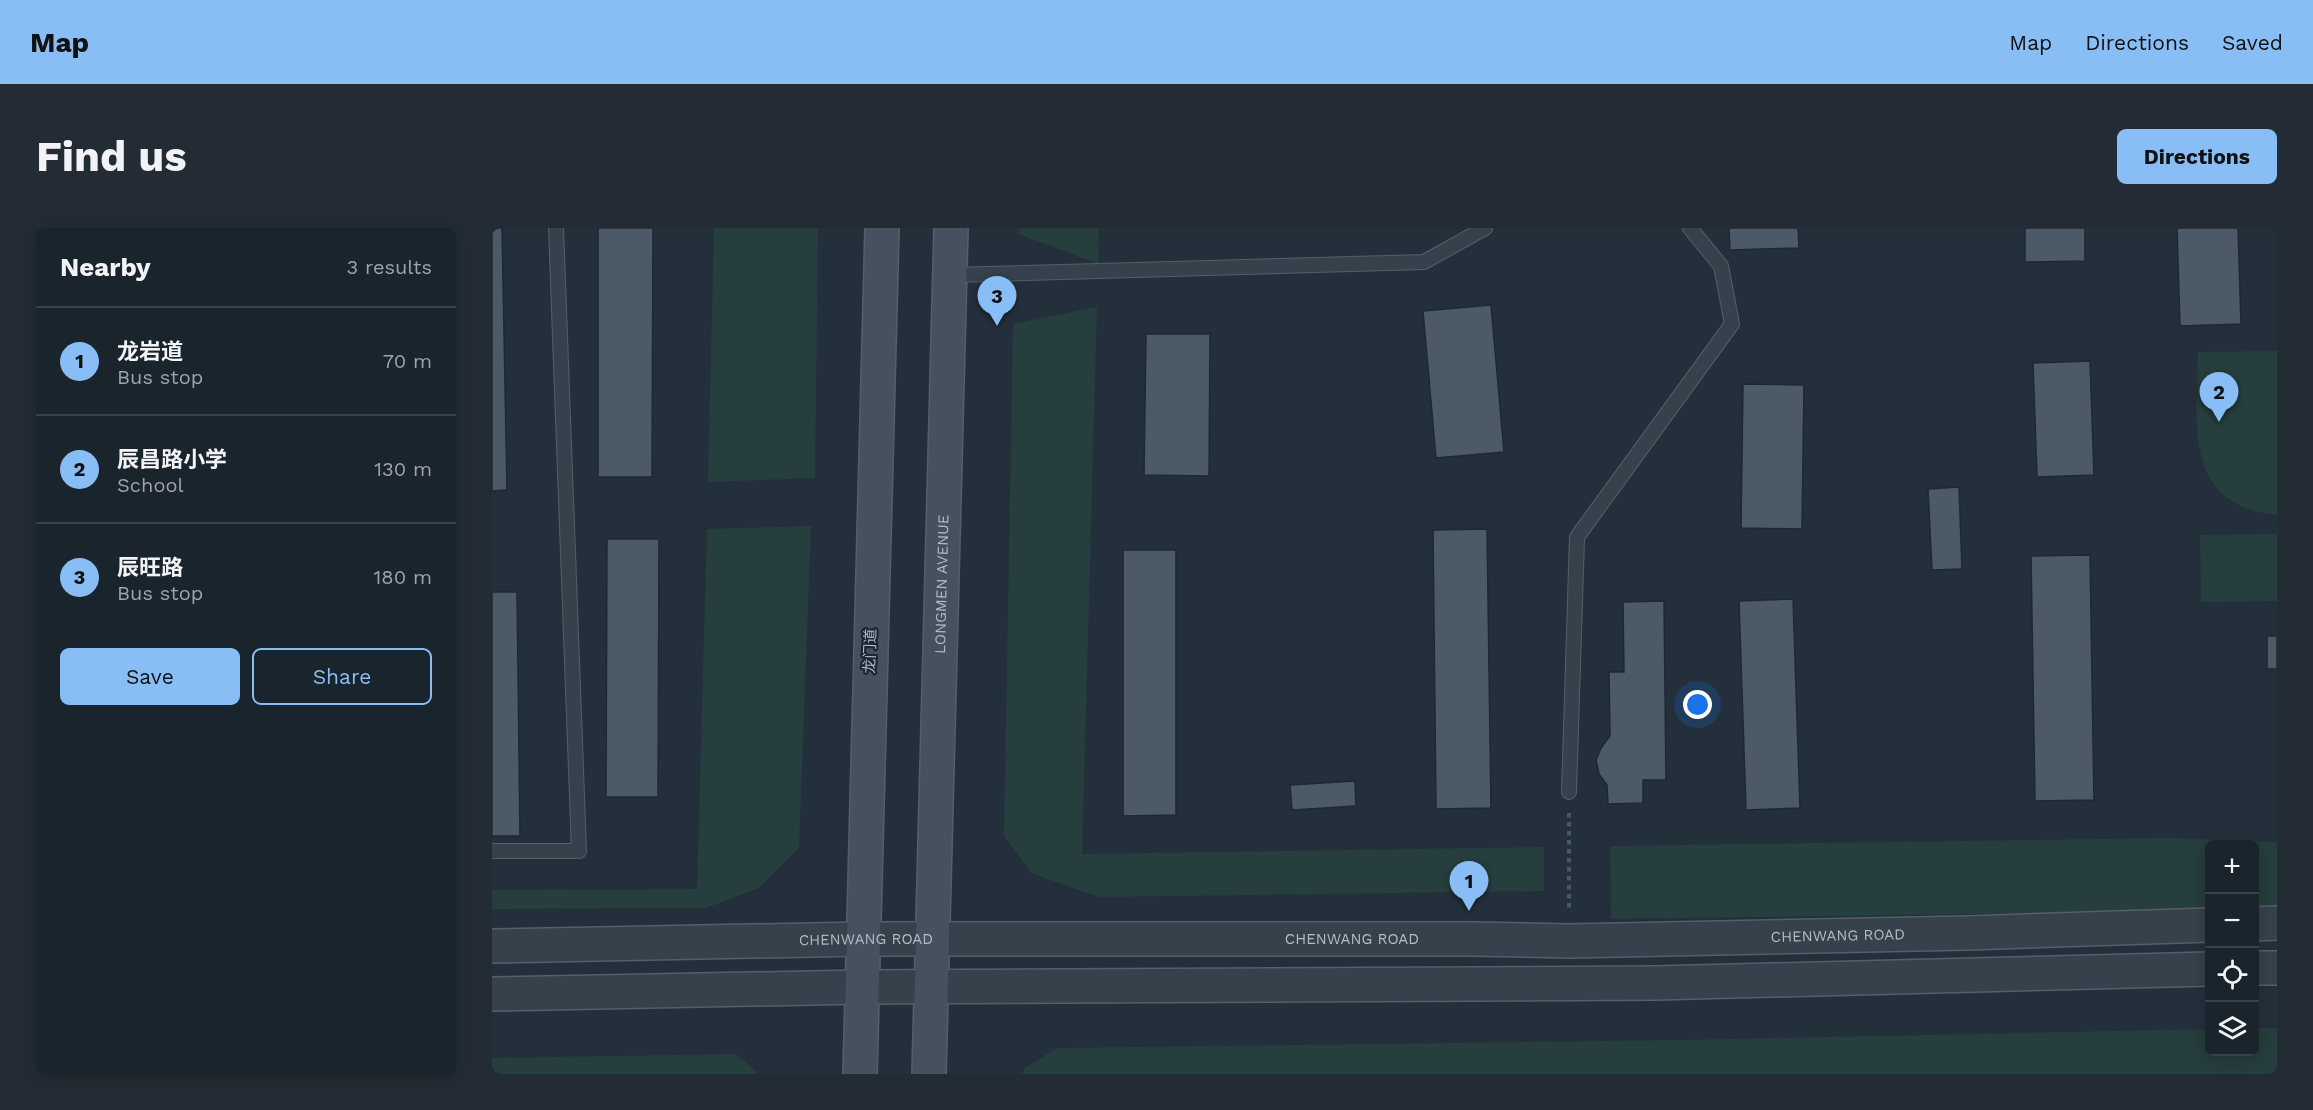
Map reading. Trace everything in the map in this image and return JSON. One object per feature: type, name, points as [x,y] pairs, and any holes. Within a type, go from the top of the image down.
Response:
[{"type":"main road","name":"龙门道","points":[[860,1074],[882,228]]},
{"type":"main road","name":"LONGMEN AVENUE","points":[[931,939],[951,228]]},
{"type":"main road","name":"LONGMEN AVENUE","points":[[930,1009],[931,845]]},
{"type":"main road","points":[[929,1074],[930,1009]]},
{"type":"street","points":[[2259,924],[2277,923]]},
{"type":"street","name":"CHENWANG ROAD","points":[[492,946],[863,939],[1569,941],[1967,933],[2205,925]]},
{"type":"street","points":[[2259,968],[2277,968]]},
{"type":"street","points":[[492,994],[862,987],[930,1009],[1668,982],[2205,969]]},
{"type":"lane","points":[[492,851],[579,851],[556,228]]},
{"type":"lane","points":[[950,276],[1424,262],[1485,228]]},
{"type":"lane","points":[[1569,792],[1576,537],[1732,324],[1721,266],[1690,228]]},
{"type":"path","points":[[1569,792],[1569,941]]},
{"type":"green space","points":[[714,228],[818,228],[815,478],[708,482]]},
{"type":"green space","points":[[1020,228],[1099,228],[1098,264],[1019,234]]},
{"type":"green space","points":[[1097,307],[1082,854],[1544,847],[1544,891],[1099,897],[1031,873],[1004,836],[1013,324]]},
{"type":"green space","points":[[2277,351],[2277,515],[2246,508],[2224,495],[2210,478],[2202,457],[2197,406],[2198,352]]},
{"type":"green space","points":[[811,526],[799,848],[759,888],[706,908],[492,909],[492,890],[697,889],[707,529]]},
{"type":"green space","points":[[2277,534],[2277,601],[2201,602],[2200,535]]},
{"type":"green space","points":[[2167,838],[2222,840],[2205,840],[2205,911],[1611,919],[1610,846]]},
{"type":"green space","points":[[2259,841],[2277,842],[2277,910],[2259,911]]},
{"type":"green space","points":[[2259,1028],[2277,1028],[2277,1074],[1022,1074],[1025,1068],[1057,1048],[1678,1040],[2205,1029],[2205,1056],[2259,1056]]},
{"type":"green space","points":[[736,1054],[759,1074],[492,1074],[492,1058]]},
{"type":"building","points":[[492,228],[502,228],[507,490],[492,491]]},
{"type":"building","points":[[598,228],[653,228],[652,477],[598,477]]},
{"type":"building","points":[[1729,228],[1798,228],[1799,248],[1730,250]]},
{"type":"building","points":[[2025,228],[2085,228],[2085,261],[2025,262]]},
{"type":"building","points":[[2177,228],[2238,228],[2241,324],[2180,326]]},
{"type":"building","points":[[1491,305],[1504,452],[1436,458],[1423,311]]},
{"type":"building","points":[[1146,334],[1210,334],[1209,476],[1144,475]]},
{"type":"building","points":[[2090,361],[2094,475],[2037,477],[2033,363]]},
{"type":"building","points":[[1743,384],[1804,385],[1802,529],[1741,528]]},
{"type":"building","points":[[1959,487],[1962,569],[1932,570],[1928,489]]},
{"type":"building","points":[[1487,529],[1491,808],[1436,809],[1433,530]]},
{"type":"building","points":[[607,539],[659,539],[658,797],[606,797]]},
{"type":"building","points":[[1123,550],[1176,550],[1176,815],[1123,816]]},
{"type":"building","points":[[2090,555],[2094,800],[2035,801],[2031,556]]},
{"type":"building","points":[[492,592],[517,592],[520,836],[492,836]]},
{"type":"building","points":[[1793,599],[1800,808],[1746,810],[1739,601]]},
{"type":"building","points":[[1664,601],[1666,780],[1643,780],[1643,803],[1608,804],[1607,785],[1599,774],[1596,760],[1610,736],[1609,672],[1624,672],[1623,602]]},
{"type":"building","points":[[2267,636],[2277,636],[2277,669],[2267,669]]},
{"type":"building","points":[[1355,781],[1356,806],[1292,810],[1290,785]]},
{"type":"place","name":"辰旺路","points":[[997,326]]},
{"type":"place","name":"辰昌路小学","points":[[2219,422]]},
{"type":"place","name":"龙岩道","points":[[1469,911]]}]
